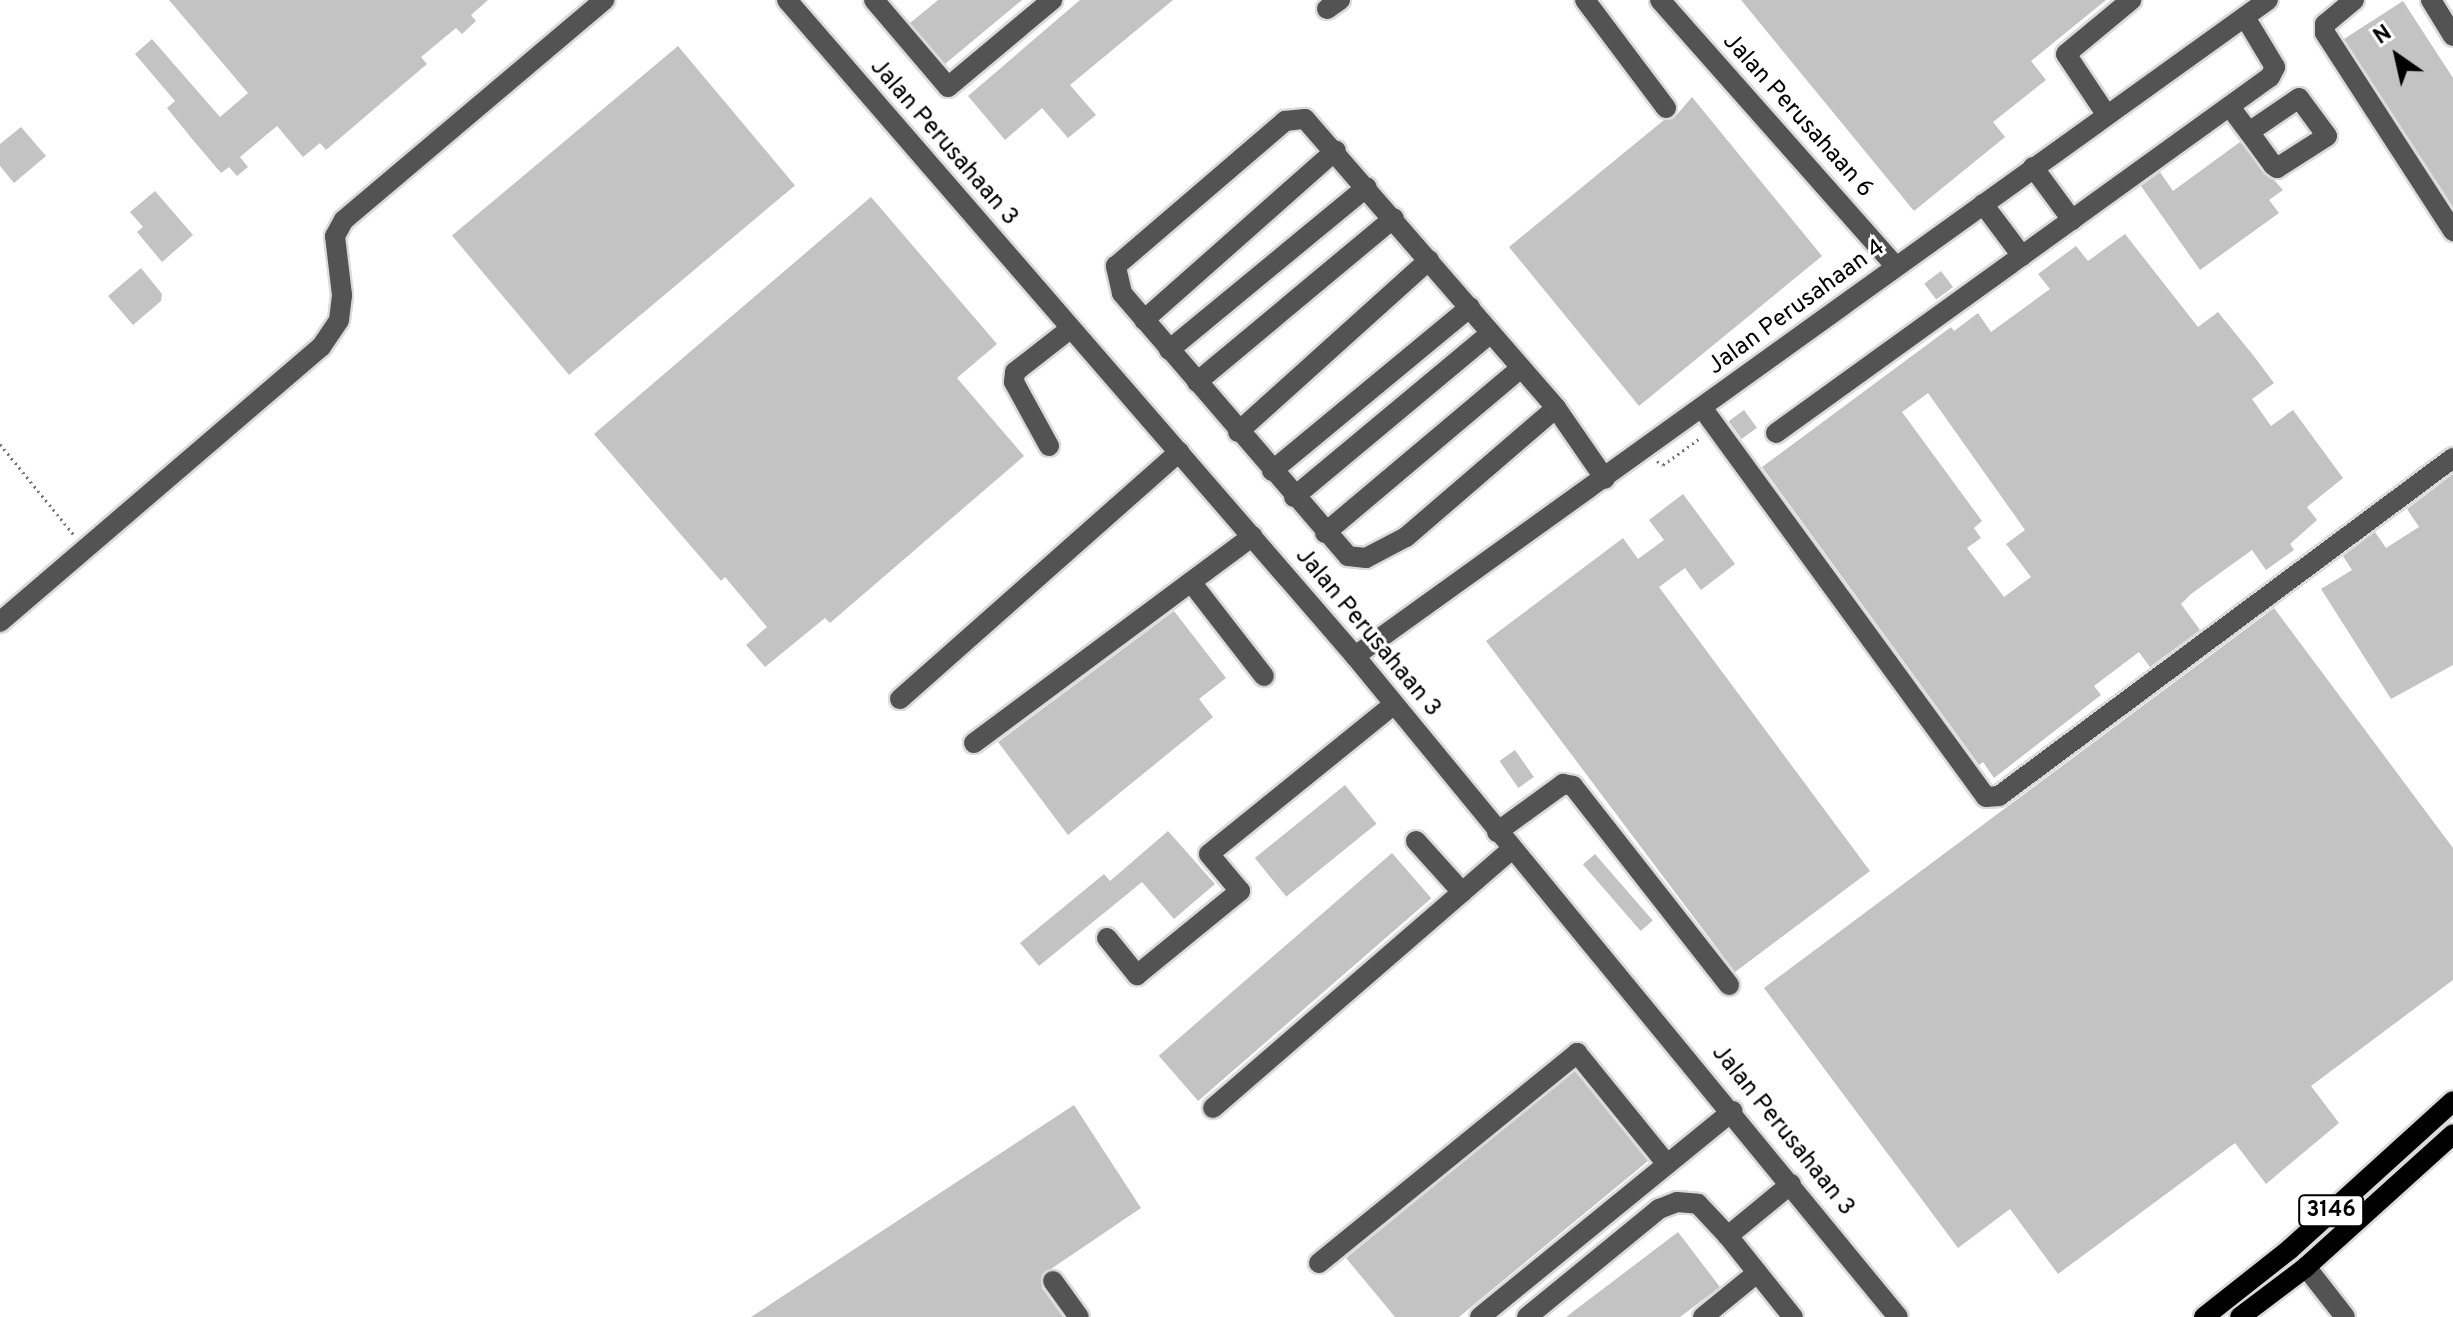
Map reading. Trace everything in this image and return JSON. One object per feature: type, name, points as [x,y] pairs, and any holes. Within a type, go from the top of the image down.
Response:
[{"type":"main road","name":"3146","points":[[2204,1317],[2290,1249],[2453,1101]]},
{"type":"main road","name":"3146","points":[[2240,1317],[2306,1267],[2453,1134]]},
{"type":"street","points":[[0,622],[87,551],[321,347],[339,320],[342,295],[335,236],[344,220],[604,0]]},
{"type":"street","name":"Jalan Perusahaan 3","points":[[787,0],[1355,656],[1511,850],[1733,1111],[1899,1315]]},
{"type":"street","points":[[874,0],[948,87],[1052,0]]},
{"type":"street","points":[[1585,0],[1666,108]]},
{"type":"street","name":"Jalan Perusahaan 6","points":[[1660,0],[1896,267]]},
{"type":"street","points":[[2106,114],[2066,54],[2131,0]]},
{"type":"street","name":"Jalan Perusahaan 4","points":[[1355,656],[1703,409],[2106,114],[2268,0]]},
{"type":"street","points":[[2354,0],[2325,24],[2325,33],[2453,231]]},
{"type":"street","points":[[2431,0],[2453,36]]},
{"type":"street","points":[[1776,433],[2270,77],[2275,67],[2245,17]]},
{"type":"street","points":[[2230,107],[2249,132]]},
{"type":"street","points":[[1556,408],[1384,551],[1366,558],[1348,556],[1144,320],[1115,278],[1122,256],[1285,121],[1305,119],[1336,150],[1556,408],[1605,479]]},
{"type":"street","points":[[1144,320],[1336,150]]},
{"type":"street","points":[[2033,167],[2072,220]]},
{"type":"street","points":[[1169,350],[1367,187]]},
{"type":"street","points":[[1983,204],[2022,256]]},
{"type":"street","points":[[1197,382],[1394,218]]},
{"type":"street","points":[[1238,432],[1429,260]]},
{"type":"street","points":[[1272,471],[1470,307]]},
{"type":"street","points":[[1049,446],[1014,382],[1015,372],[1070,329]]},
{"type":"street","points":[[1294,497],[1491,333]]},
{"type":"street","points":[[1325,533],[1521,368]]},
{"type":"street","points":[[1703,409],[1986,797],[1999,796],[2453,458]]},
{"type":"street","points":[[900,699],[1179,452]]},
{"type":"street","points":[[974,743],[1253,536]]},
{"type":"street","points":[[1191,582],[1264,676]]},
{"type":"street","points":[[1107,938],[1137,975],[1240,891],[1209,854],[1394,704]]},
{"type":"street","points":[[1497,832],[1563,784],[1573,786],[1729,985]]},
{"type":"street","points":[[1416,841],[1462,892]]},
{"type":"street","points":[[1213,1108],[1511,850]]},
{"type":"street","points":[[1319,1263],[1577,1053],[1667,1164]]},
{"type":"street","points":[[1480,1317],[1733,1111]]},
{"type":"street","points":[[1728,1236],[1791,1184]]},
{"type":"street","points":[[1527,1317],[1659,1209],[1677,1202],[1698,1204],[1793,1317]]},
{"type":"street","points":[[2306,1267],[2345,1317]]},
{"type":"street","points":[[1703,1317],[1757,1273]]},
{"type":"street","points":[[1053,1281],[1079,1317]]},
{"type":"path","points":[[0,444],[87,551]]},
{"type":"building","points":[[169,0],[488,0],[471,15],[476,21],[462,34],[456,28],[421,57],[427,64],[326,150],[320,143],[303,157],[277,126],[240,157],[248,167],[237,176],[229,167],[221,173],[193,140],[167,108],[175,101],[135,54],[152,39],[220,117],[248,93]]},
{"type":"building","points":[[938,0],[1022,0],[945,64],[910,23]]},
{"type":"building","points":[[1080,0],[1173,0],[1070,85],[1096,115],[1068,138],[1042,108],[1005,140],[968,96]]},
{"type":"building","points":[[1741,0],[2106,0],[2031,61],[2046,80],[1993,122],[2005,137],[1914,211]]},
{"type":"building","points":[[2403,1],[2453,78],[2453,207],[2344,39]]},
{"type":"building","points":[[678,46],[795,185],[569,375],[452,236]]},
{"type":"building","points":[[1692,97],[1822,256],[1639,406],[1509,247],[1664,120],[1674,118]]},
{"type":"building","points":[[21,127],[46,156],[14,183],[0,166],[0,144]]},
{"type":"building","points":[[2240,142],[2283,190],[2269,200],[2279,213],[2200,270],[2141,186],[2160,172],[2173,191]]},
{"type":"building","points":[[155,191],[193,235],[162,262],[137,232],[143,227],[130,212]]},
{"type":"building","points":[[871,197],[997,344],[957,378],[1024,456],[830,623],[825,618],[765,667],[746,645],[767,627],[725,577],[721,581],[594,434]]},
{"type":"building","points":[[2125,234],[2198,327],[2218,312],[2274,383],[2252,399],[2271,426],[2293,410],[2343,478],[2307,507],[2317,520],[2290,544],[2294,550],[2266,570],[2252,550],[2191,594],[2181,604],[2200,630],[2150,667],[2139,652],[2094,686],[2101,695],[1994,778],[1983,762],[1979,765],[1762,467],[1951,327],[1954,331],[1978,313],[1991,332],[2050,289],[2038,274],[2076,246],[2088,261]],"holes":[[[1928,393],[2025,530],[2006,544],[2031,577],[2004,597],[1967,548],[1981,538],[1974,528],[1982,521],[1902,412]]]},
{"type":"building","points":[[141,268],[162,294],[161,301],[133,325],[108,296]]},
{"type":"building","points":[[1941,271],[1953,287],[1936,300],[1924,284]]},
{"type":"building","points":[[1744,410],[1757,428],[1742,439],[1729,421]]},
{"type":"building","points":[[2453,474],[2453,665],[2391,699],[2321,589],[2352,570],[2343,556],[2375,532],[2386,548],[2419,527],[2407,509]]},
{"type":"building","points":[[1683,494],[1735,564],[1701,590],[1685,568],[1659,587],[1870,871],[1735,972],[1486,641],[1623,538],[1638,559],[1664,540],[1649,520]]},
{"type":"building","points":[[2274,608],[2453,848],[2453,980],[2311,1086],[2339,1123],[2266,1184],[2235,1143],[2058,1274],[2010,1209],[1958,1248],[1764,988]]},
{"type":"building","points":[[1174,611],[1226,678],[1199,699],[1213,717],[1068,835],[998,742]]},
{"type":"building","points":[[1515,750],[1534,777],[1518,788],[1499,761]]},
{"type":"building","points":[[1345,785],[1376,824],[1286,897],[1255,858]]},
{"type":"building","points":[[1168,831],[1215,884],[1174,919],[1142,882],[1039,966],[1020,943],[1104,874],[1110,881]]},
{"type":"building","points":[[1392,853],[1431,898],[1198,1101],[1159,1056]]},
{"type":"building","points":[[1595,854],[1653,920],[1641,931],[1583,864]]},
{"type":"building","points":[[1575,1071],[1648,1161],[1459,1317],[1395,1317],[1346,1258]]},
{"type":"building","points":[[1074,1105],[1141,1208],[1042,1275],[1042,1288],[1063,1317],[751,1317]]},
{"type":"building","points":[[1678,1232],[1720,1287],[1680,1317],[1566,1317]]}]
